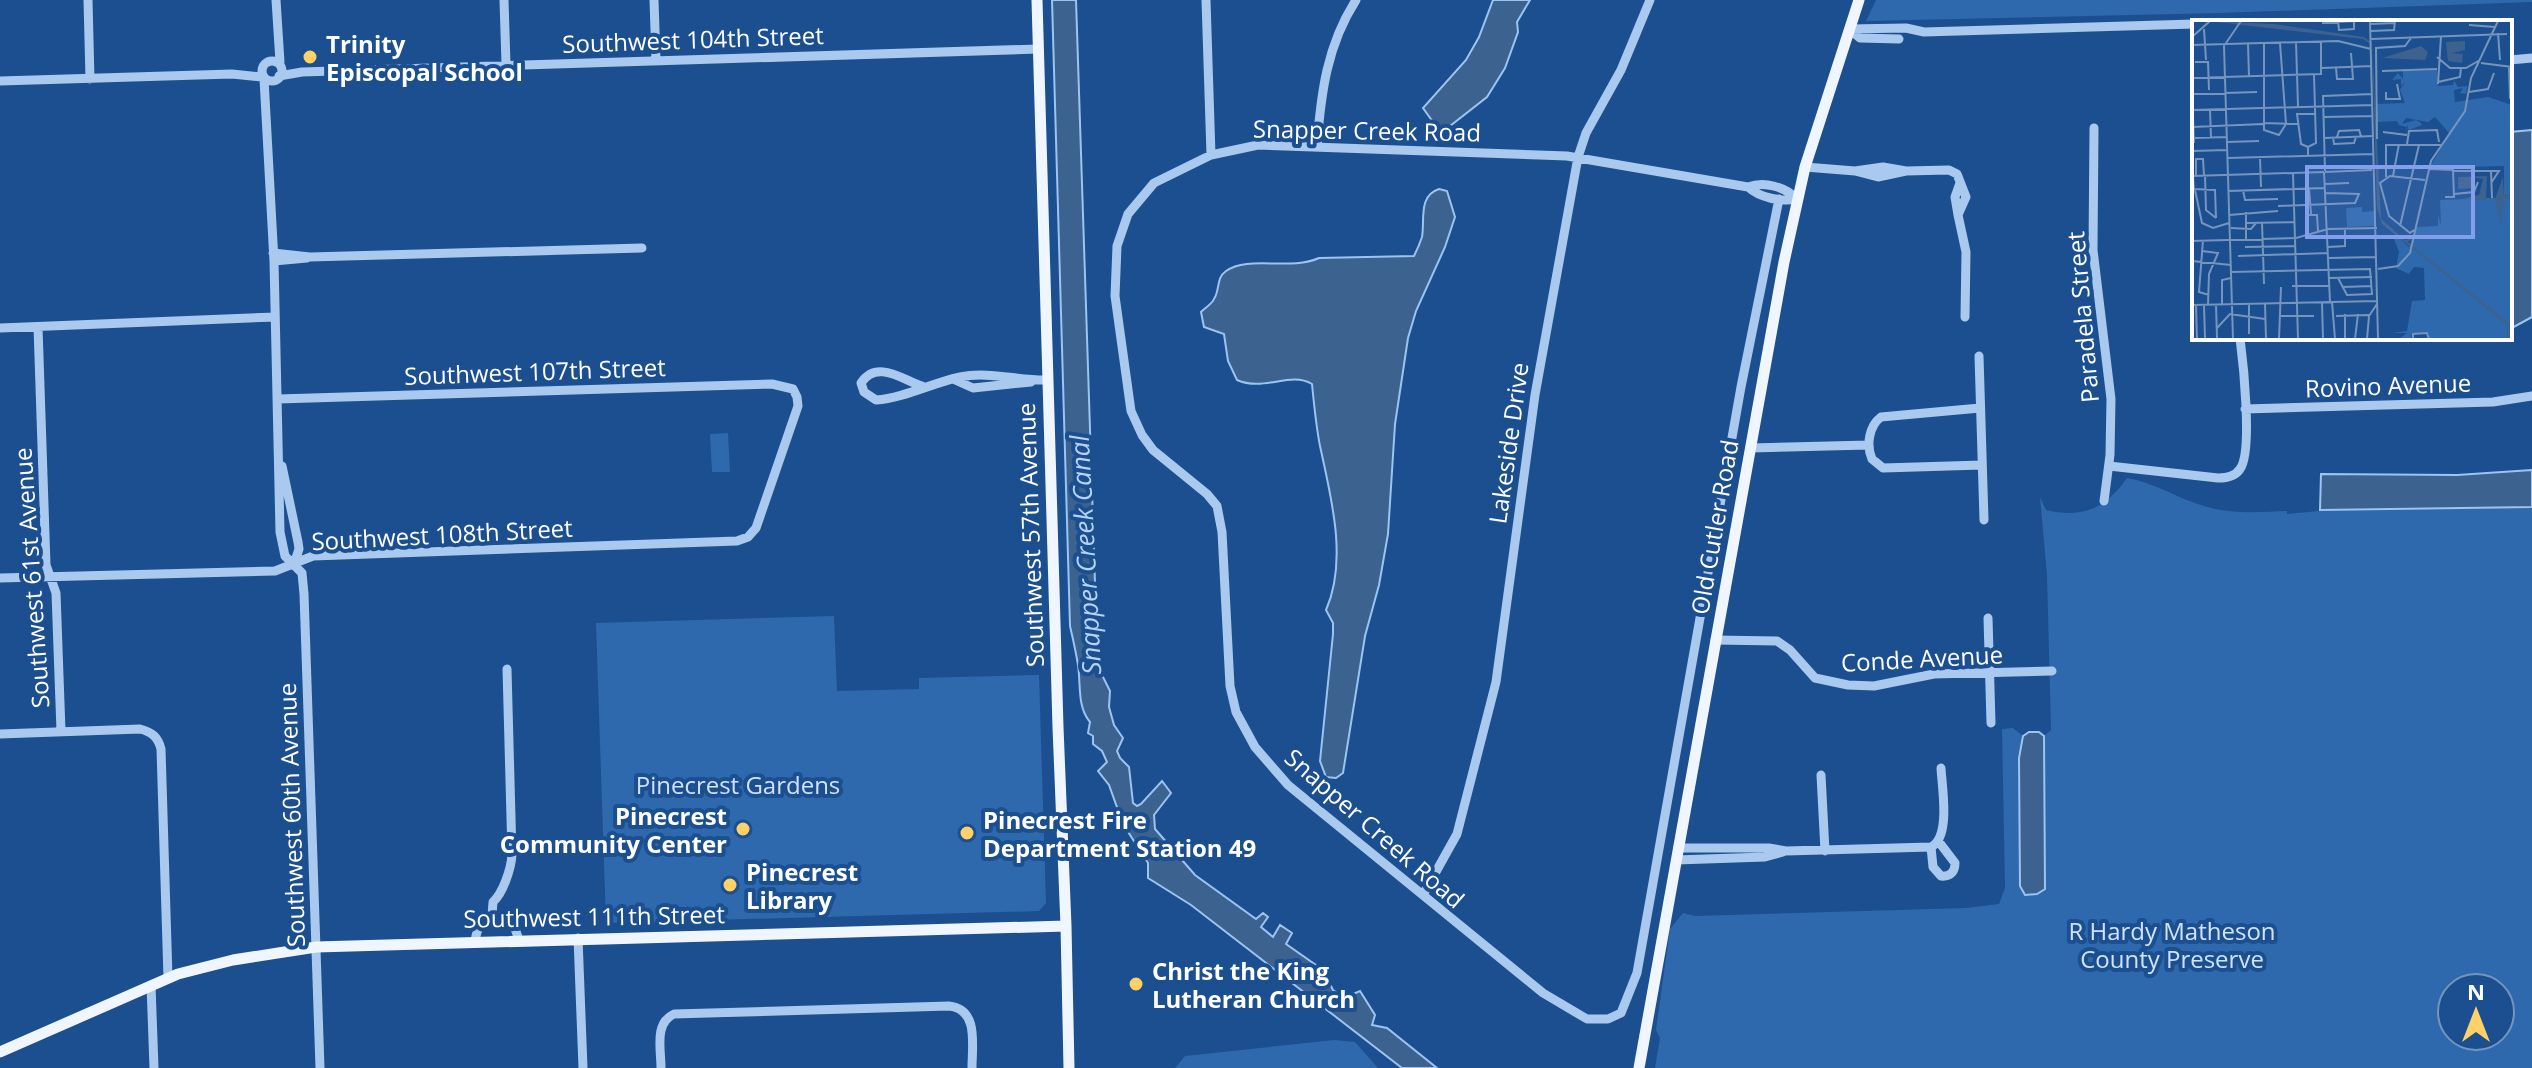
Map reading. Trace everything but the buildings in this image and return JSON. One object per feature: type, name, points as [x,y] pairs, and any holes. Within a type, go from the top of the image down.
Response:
[{"type":"main road","name":"Southwest 57th Avenue","points":[[1037,0],[1069,1068]]},
{"type":"main road","name":"Old Cutler Road","points":[[1639,1068],[1797,199],[1859,0]]},
{"type":"main road","name":"Southwest 111th Street","points":[[0,1052],[168,978],[233,960],[316,947],[1066,926]]},
{"type":"street","points":[[88,0],[90,79]]},
{"type":"street","name":"Southwest 60th Avenue","points":[[276,0],[277,36],[267,107],[281,543],[285,556],[302,573],[304,594],[320,1068]]},
{"type":"street","points":[[504,0],[506,64]]},
{"type":"street","points":[[654,0],[656,60]]},
{"type":"street","points":[[1206,0],[1211,155]]},
{"type":"street","points":[[1317,145],[1326,66],[1341,24],[1356,0]]},
{"type":"street","name":"Lakeside Drive","points":[[1423,895],[1457,834],[1496,682],[1535,395],[1578,157],[1586,133],[1621,70],[1650,0]]},
{"type":"street","points":[[1849,29],[1906,28],[1924,32],[2192,24]]},
{"type":"street","points":[[1849,29],[1860,38],[1899,39],[1924,32]]},
{"type":"street","name":"Southwest 104th Street","points":[[0,81],[1038,49]]},
{"type":"street","points":[[2512,60],[2532,58]]},
{"type":"street","name":"Paradela Street","points":[[2094,128],[2092,239],[2111,385],[2109,466],[2104,501]]},
{"type":"street","name":"Snapper Creek Road","points":[[1613,1017],[1594,1020],[1569,1010],[1510,967],[1288,785],[1255,747],[1236,712],[1230,686],[1222,532],[1217,506],[1207,494],[1153,450],[1131,411],[1115,296],[1114,264],[1121,229],[1136,202],[1154,183],[1211,155],[1258,145],[1578,157],[1748,187],[1757,184],[1787,190],[1797,199]]},
{"type":"street","points":[[1805,167],[1855,171],[1878,177],[1906,171],[1954,171],[1960,183],[1955,197],[1966,252],[1965,317]]},
{"type":"street","name":"Snapper Creek Road","points":[[1748,187],[1755,194],[1797,199]]},
{"type":"street","name":"Old Cutler Road","points":[[1613,1017],[1621,1013],[1627,1002],[1639,964],[1741,387],[1779,199]]},
{"type":"street","points":[[273,257],[642,248]]},
{"type":"street","points":[[0,328],[275,317]]},
{"type":"street","name":"Southwest 61st Avenue","points":[[38,327],[46,565],[56,593],[61,731]]},
{"type":"street","points":[[2109,466],[2218,478],[2235,474],[2241,469],[2245,409],[2240,340]]},
{"type":"street","points":[[1979,356],[1984,520]]},
{"type":"street","points":[[922,386],[883,371],[867,376],[861,383],[864,392],[876,400],[894,398],[922,386],[953,379],[985,376],[1048,380]]},
{"type":"street","name":"Southwest 107th Street","points":[[278,399],[772,384],[793,389],[798,411],[756,528],[743,540]]},
{"type":"street","name":"Rovino Avenue","points":[[2245,409],[2504,401],[2532,396]]},
{"type":"street","points":[[1980,408],[1881,417],[1874,425],[1869,445],[1872,459],[1883,468],[1982,465]]},
{"type":"street","points":[[1751,448],[1869,445]]},
{"type":"street","name":"Southwest 60th Avenue","points":[[280,462],[299,549],[294,564]]},
{"type":"street","name":"Southwest 108th Street","points":[[0,578],[275,571],[313,556],[743,540]]},
{"type":"street","points":[[1988,618],[1991,723]]},
{"type":"street","name":"Conde Avenue","points":[[1715,640],[1777,641],[1790,650],[1815,678],[1841,685],[1874,686],[1929,675],[2052,671]]},
{"type":"street","points":[[475,941],[479,926],[497,915],[502,902],[498,898],[509,872],[512,855],[507,669]]},
{"type":"street","points":[[0,734],[132,729],[147,731],[155,736],[161,749],[168,978]]},
{"type":"street","points":[[1677,854],[1733,854],[1769,848],[1825,851],[1935,844],[1944,827],[1941,768]]},
{"type":"street","points":[[1821,775],[1825,851]]},
{"type":"street","points":[[497,915],[517,928],[519,940]]},
{"type":"street","points":[[578,938],[583,1068]]},
{"type":"street","points":[[151,985],[154,1068]]},
{"type":"street","points":[[661,1068],[660,1031],[663,1021],[679,1013],[949,1006],[962,1009],[970,1020],[972,1068]]},
{"type":"green space","points":[[1876,0],[2532,0],[2532,2],[1866,21]]},
{"type":"green space","points":[[728,433],[730,472],[712,472],[710,434]]},
{"type":"green space","name":"R Hardy Matheson County Preserve","points":[[2127,478],[2209,508],[2242,512],[2287,511],[2287,514],[2340,509],[2532,507],[2532,1068],[1655,1068],[1660,1038],[1656,1030],[1670,929],[1683,913],[1695,916],[1966,908],[1999,904],[2005,888],[2002,729],[2013,728],[2023,736],[2019,758],[2045,889],[2044,736],[2051,730],[2047,575],[2040,497],[2046,510],[2071,513],[2092,509],[2111,497]]},
{"type":"green space","name":"Pinecrest Gardens","points":[[834,616],[837,691],[919,689],[919,678],[1039,675],[1046,903],[1039,911],[606,923],[596,623]]},
{"type":"green space","points":[[1334,1040],[1355,1042],[1378,1068],[1175,1068],[1185,1056]]},
{"type":"water","name":"Snapper Creek Canal","points":[[1052,0],[1076,0],[1097,644],[1102,675],[1110,691],[1109,707],[1114,725],[1123,738],[1117,751],[1129,767],[1133,803],[1137,806],[1141,804],[1162,781],[1171,793],[1154,815],[1155,829],[1195,875],[1256,919],[1263,913],[1268,917],[1261,927],[1273,937],[1280,925],[1292,933],[1286,944],[1323,970],[1333,990],[1344,998],[1360,991],[1375,1015],[1372,1025],[1387,1028],[1437,1068],[1402,1068],[1191,905],[1148,878],[1148,863],[1123,824],[1109,785],[1098,771],[1107,762],[1102,751],[1093,744],[1093,736],[1088,733],[1090,722],[1081,703],[1078,665],[1070,626]]},
{"type":"water","points":[[1493,0],[1530,0],[1517,22],[1518,32],[1505,68],[1487,97],[1441,133],[1423,108],[1466,60],[1479,37]]},
{"type":"water","points":[[2532,130],[2532,317],[2512,328],[2512,132]]},
{"type":"water","points":[[1439,189],[1447,191],[1455,217],[1408,338],[1395,424],[1388,534],[1379,585],[1365,636],[1343,773],[1336,778],[1326,777],[1320,761],[1333,623],[1326,610],[1333,591],[1337,550],[1333,507],[1312,384],[1295,380],[1257,384],[1237,380],[1228,361],[1224,334],[1204,327],[1201,312],[1213,301],[1223,274],[1235,266],[1308,262],[1319,258],[1414,256],[1422,237],[1425,203],[1432,192]]},
{"type":"water","points":[[2532,470],[2532,507],[2320,510],[2321,474],[2457,475]]},
{"type":"water","points":[[2029,732],[2039,732],[2044,736],[2045,889],[2037,894],[2025,895],[2020,886],[2019,758],[2023,736]]},
{"type":"place","name":"Trinity Episcopal School","points":[[310,57]]},
{"type":"place","name":"Pinecrest Community Center","points":[[743,829]]},
{"type":"place","name":"Pinecrest Fire Department Station 49","points":[[967,833]]},
{"type":"place","name":"Pinecrest Library","points":[[730,885]]},
{"type":"place","name":"Christ the King Lutheran Church","points":[[1136,984]]}]
